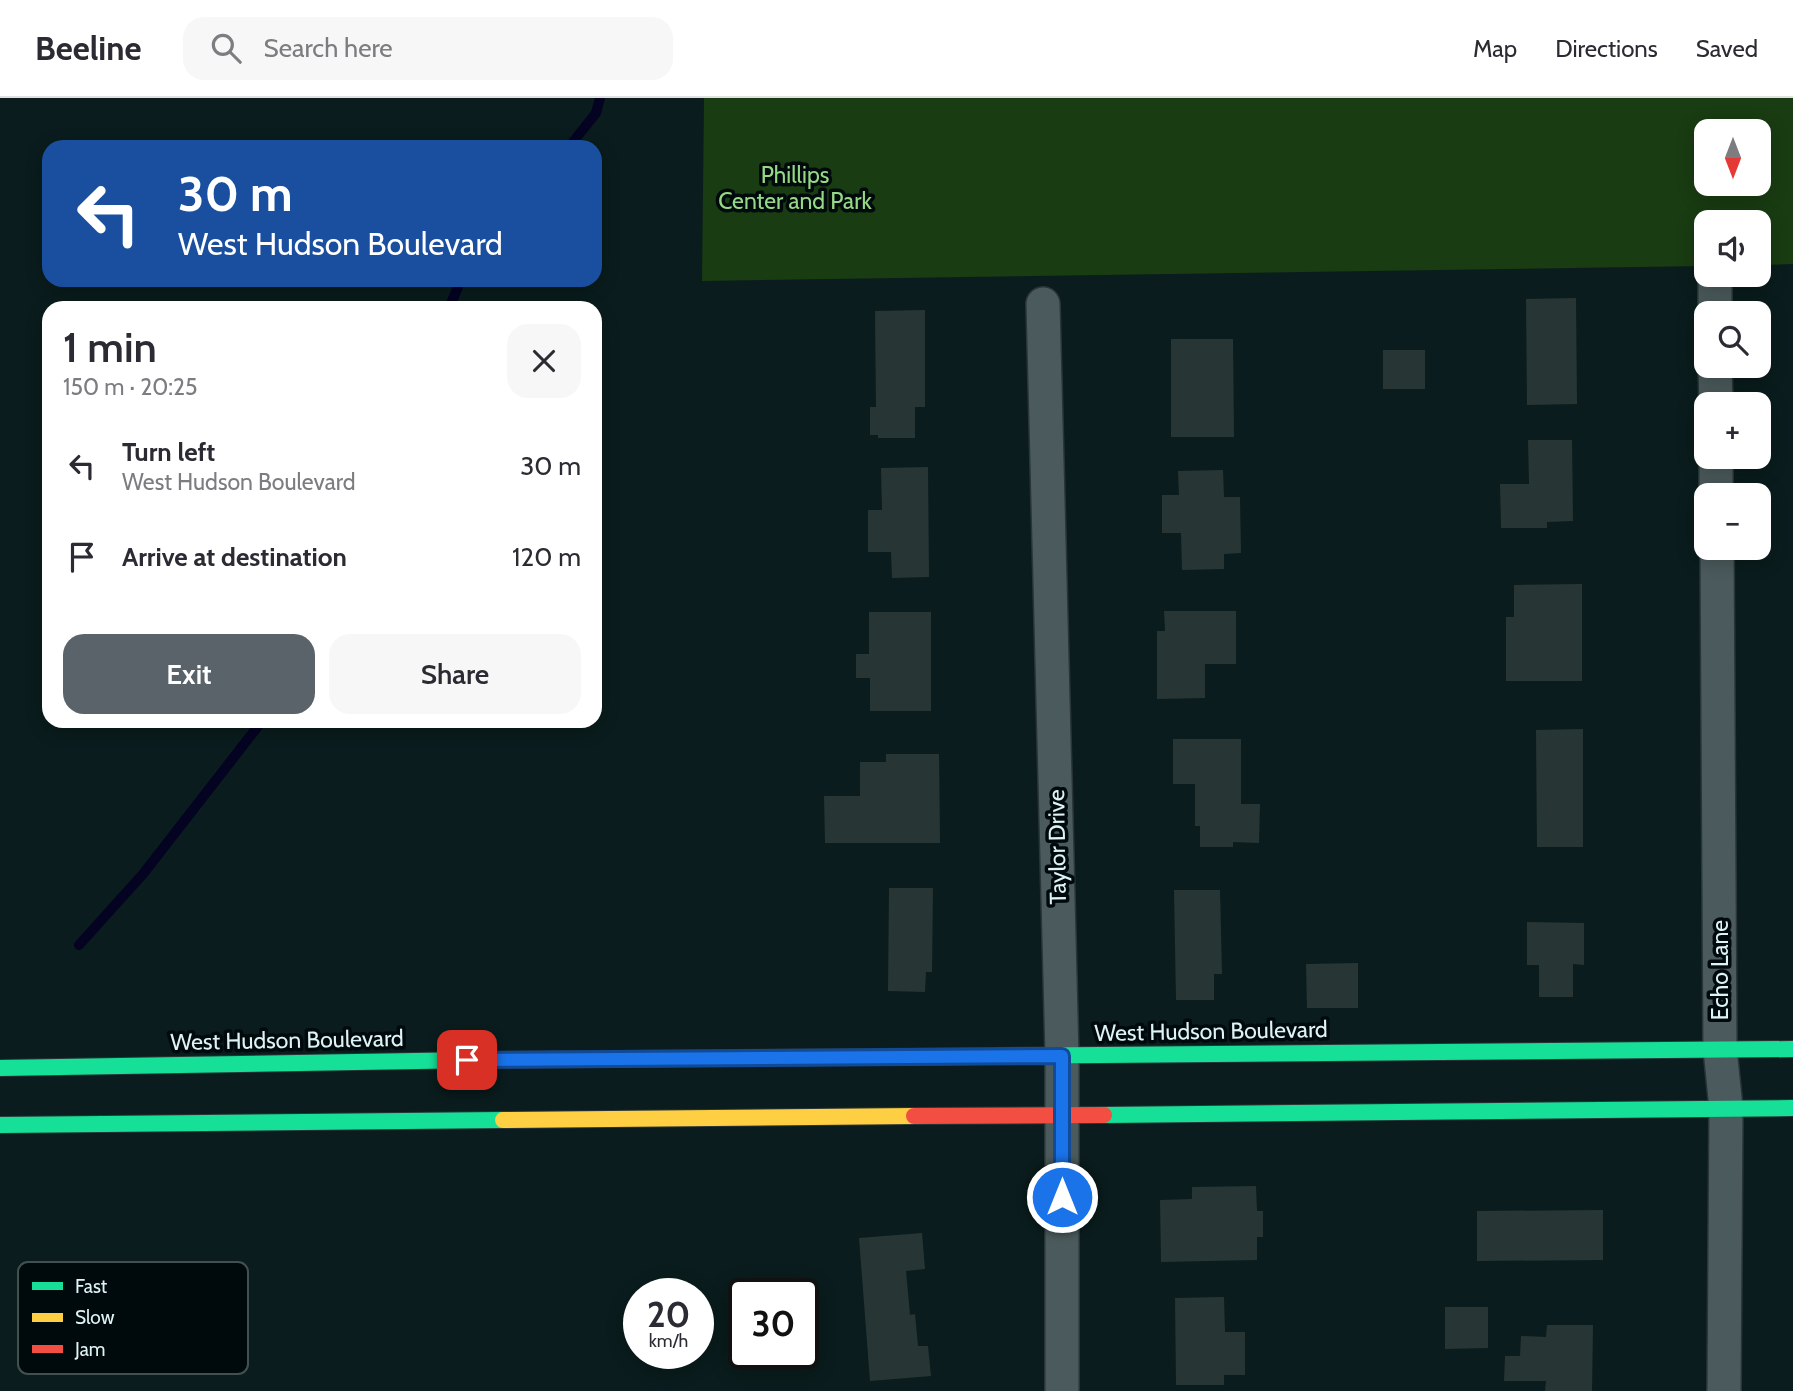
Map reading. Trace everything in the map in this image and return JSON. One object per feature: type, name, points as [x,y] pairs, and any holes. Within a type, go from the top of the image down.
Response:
[{"type":"main road","name":"West Hudson Boulevard","points":[[0,1068],[440,1061],[1793,1049]]},
{"type":"main road","points":[[0,1125],[1793,1108]]},
{"type":"street","name":"Taylor Drive","points":[[1043,304],[1062,1056],[1062,1391]]},
{"type":"street","name":"Echo Lane","points":[[1717,560],[1720,1049],[1726,1108],[1724,1391]]},
{"type":"green space","name":"Phillips Center and Park","points":[[704,98],[1793,98],[1793,264],[1771,265],[1771,210],[1694,210],[1694,266],[702,281]]},
{"type":"building","points":[[1576,298],[1577,404],[1527,405],[1526,299]]},
{"type":"building","points":[[925,310],[925,407],[915,407],[915,438],[878,438],[878,435],[870,435],[870,407],[876,407],[875,311]]},
{"type":"building","points":[[1171,339],[1233,339],[1234,437],[1171,437]]},
{"type":"building","points":[[1383,350],[1425,350],[1425,389],[1383,389]]},
{"type":"building","points":[[1528,440],[1572,440],[1573,521],[1547,522],[1547,528],[1501,528],[1500,484],[1529,484]]},
{"type":"building","points":[[928,467],[929,577],[892,578],[891,552],[868,552],[868,510],[882,510],[881,468]]},
{"type":"building","points":[[1223,470],[1224,497],[1240,497],[1241,553],[1224,554],[1224,569],[1182,570],[1181,533],[1162,533],[1162,495],[1179,495],[1178,471]]},
{"type":"building","points":[[1582,584],[1582,681],[1506,681],[1506,617],[1514,617],[1514,585]]},
{"type":"building","points":[[1164,611],[1236,611],[1236,664],[1205,664],[1205,698],[1157,699],[1157,631],[1165,631]]},
{"type":"building","points":[[869,612],[931,612],[931,711],[870,711],[870,678],[856,678],[856,654],[869,654]]},
{"type":"building","points":[[1583,729],[1583,847],[1537,847],[1536,730]]},
{"type":"building","points":[[1173,739],[1241,739],[1241,804],[1260,804],[1259,843],[1233,842],[1233,847],[1200,847],[1200,826],[1195,826],[1195,784],[1173,784]]},
{"type":"building","points":[[886,754],[939,754],[940,843],[825,843],[824,796],[860,796],[860,762],[886,762]]},
{"type":"building","points":[[889,888],[933,888],[932,972],[926,972],[925,992],[888,991]]},
{"type":"building","points":[[1174,890],[1220,890],[1222,974],[1214,974],[1214,1000],[1176,1000]]},
{"type":"building","points":[[1527,922],[1584,923],[1584,965],[1573,964],[1573,997],[1539,997],[1539,965],[1527,965]]},
{"type":"building","points":[[1358,963],[1358,1008],[1307,1008],[1306,964]]},
{"type":"building","points":[[1256,1186],[1257,1211],[1263,1211],[1263,1237],[1257,1237],[1257,1260],[1161,1262],[1160,1200],[1192,1199],[1192,1187]]},
{"type":"building","points":[[1603,1210],[1603,1260],[1477,1261],[1477,1211]]},
{"type":"building","points":[[922,1233],[925,1269],[906,1271],[910,1315],[915,1314],[918,1346],[928,1346],[931,1376],[870,1381],[859,1238]]},
{"type":"building","points":[[1224,1297],[1225,1332],[1245,1332],[1245,1375],[1224,1375],[1224,1385],[1176,1385],[1175,1298]]},
{"type":"building","points":[[1445,1307],[1488,1307],[1488,1348],[1445,1349]]},
{"type":"building","points":[[1547,1325],[1593,1325],[1592,1391],[1545,1391],[1546,1381],[1504,1381],[1505,1356],[1520,1356],[1521,1336],[1546,1337]]},
{"type":"waterway","points":[[575,140],[596,113],[600,98]]},
{"type":"waterway","points":[[452,301],[458,287]]},
{"type":"waterway","points":[[79,945],[143,874],[257,728]]},
{"type":"traffic: fast","points":[[875,1057],[1793,1049]]},
{"type":"traffic: fast","points":[[0,1068],[474,1060]]},
{"type":"traffic: fast","points":[[1104,1115],[1793,1108]]},
{"type":"traffic: fast","points":[[0,1125],[503,1120]]},
{"type":"traffic: slow","points":[[474,1060],[875,1057]]},
{"type":"traffic: slow","points":[[503,1120],[914,1116]]},
{"type":"traffic: jam","points":[[914,1116],[1104,1115]]},
{"type":"route","points":[[467,1060],[1062,1056],[1062,1197]]}]
